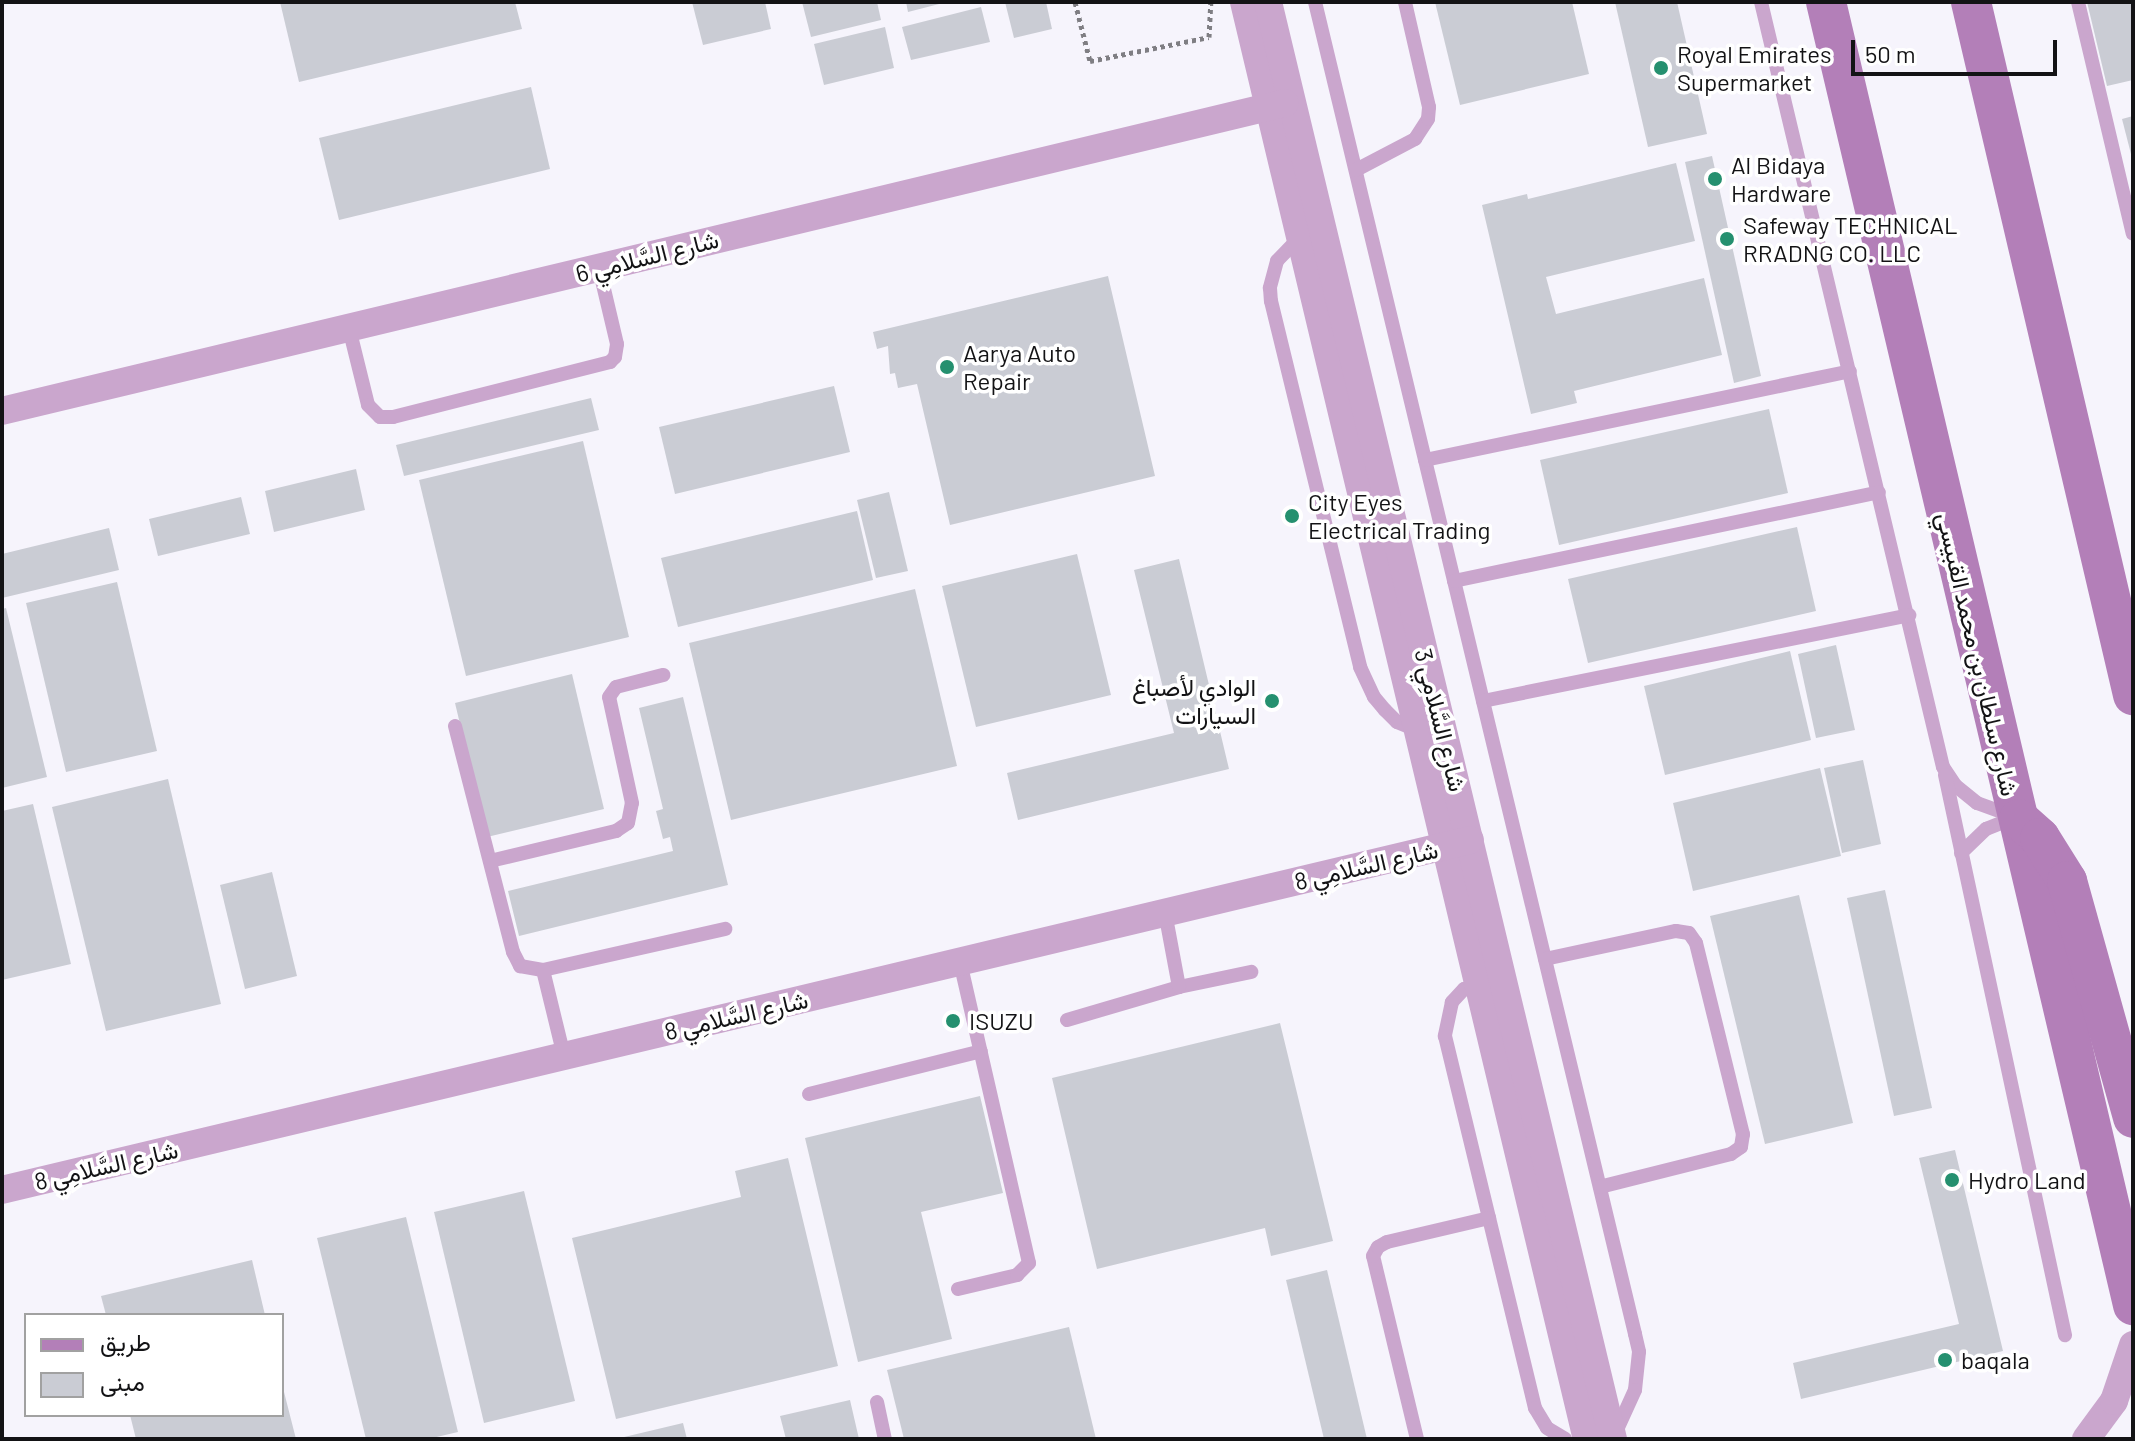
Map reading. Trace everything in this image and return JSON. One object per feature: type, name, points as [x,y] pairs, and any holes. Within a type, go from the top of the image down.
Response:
[{"type":"main road","name":"شارع سلطان بن محمد القبيسي","points":[[1826,2],[2133,1305]]},
{"type":"main road","points":[[1971,2],[2133,695]]},
{"type":"main road","points":[[2016,817],[2040,838],[2067,881],[2133,1118]]},
{"type":"street","name":"شارع السَّلامِي 3","points":[[1244,2],[1281,104],[1604,1439]]},
{"type":"street","name":"شارع السَّلامِي 3","points":[[1268,2],[1300,237],[1418,730],[1458,843],[1478,984],[1604,1439]]},
{"type":"street","name":"شارع السَّلامِي 6","points":[[2,411],[1281,104]]},
{"type":"street","name":"شارع السَّلامِي 8","points":[[2,1190],[1458,843]]},
{"type":"street","points":[[2086,1439],[2114,1401],[2133,1345]]},
{"type":"lane","points":[[1315,2],[1639,1352],[1635,1390],[1604,1439]]},
{"type":"lane","points":[[1356,170],[1415,139],[1428,119],[1429,107],[1405,2]]},
{"type":"lane","points":[[1761,2],[1909,615],[2065,1335]]},
{"type":"lane","points":[[2078,2],[2133,234]]},
{"type":"lane","points":[[1300,237],[1277,261],[1270,288],[1271,301],[1360,667],[1374,697],[1385,710],[1397,722],[1418,730]]},
{"type":"lane","points":[[349,328],[368,405],[380,417],[393,417],[610,362],[615,357],[617,344],[599,268]]},
{"type":"lane","points":[[1425,460],[1850,371]]},
{"type":"lane","points":[[1454,581],[1879,492]]},
{"type":"lane","points":[[1483,701],[1909,615]]},
{"type":"lane","points":[[490,861],[616,831],[628,823],[632,803],[609,697],[616,687],[663,675]]},
{"type":"lane","points":[[455,726],[515,959],[527,970],[543,970],[725,929]]},
{"type":"lane","points":[[1943,767],[1956,786],[1977,803],[2016,817]]},
{"type":"lane","points":[[1961,853],[1986,829],[2016,817]]},
{"type":"lane","points":[[1165,912],[1179,987]]},
{"type":"lane","points":[[1545,959],[1676,931],[1689,933],[1696,943],[1743,1134],[1741,1147],[1731,1154],[1600,1187]]},
{"type":"lane","points":[[958,1289],[1017,1275],[1029,1263],[960,961]]},
{"type":"lane","points":[[543,970],[564,1056]]},
{"type":"lane","points":[[1067,1020],[1179,987],[1251,972]]},
{"type":"lane","points":[[1478,984],[1464,989],[1452,1002],[1447,1012],[1445,1036],[1535,1408],[1547,1428],[1565,1439]]},
{"type":"lane","points":[[809,1094],[981,1051]]},
{"type":"lane","points":[[1417,1439],[1373,1256],[1378,1247],[1387,1242],[1489,1218]]},
{"type":"lane","points":[[877,1402],[885,1439]]},
{"type":"path","points":[[1075,2],[1090,61],[1209,37],[1211,2]]},
{"type":"building","points":[[280,2],[515,2],[522,29],[299,82]]},
{"type":"building","points":[[692,2],[765,2],[771,29],[703,45]]},
{"type":"building","points":[[802,2],[877,2],[881,20],[811,37]]},
{"type":"building","points":[[906,2],[943,2],[943,3],[908,12]]},
{"type":"building","points":[[1005,2],[1046,2],[1052,29],[1014,38]]},
{"type":"building","points":[[1435,2],[1572,2],[1589,74],[1460,105]]},
{"type":"building","name":"Royal Emirates Supermarket","points":[[1615,2],[1677,2],[1707,134],[1648,147]]},
{"type":"building","points":[[2087,2],[2133,2],[2133,80],[2107,86]]},
{"type":"building","points":[[981,7],[990,42],[911,60],[902,27]]},
{"type":"building","points":[[885,27],[894,68],[824,85],[814,44]]},
{"type":"building","points":[[531,87],[550,169],[339,220],[319,138]]},
{"type":"building","points":[[2133,116],[2133,157],[2132,158],[2122,119]]},
{"type":"building","points":[[1712,156],[1761,376],[1734,383],[1685,162]]},
{"type":"building","points":[[1676,163],[1695,241],[1546,277],[1556,314],[1704,278],[1722,355],[1574,391],[1577,403],[1531,414],[1482,205],[1527,194],[1528,199]]},
{"type":"building","points":[[1108,276],[1155,476],[950,525],[917,384],[898,388],[895,373],[890,374],[888,346],[877,349],[873,332]]},
{"type":"building","points":[[834,386],[850,452],[675,494],[659,427]]},
{"type":"building","points":[[591,398],[599,430],[404,476],[396,445]]},
{"type":"building","points":[[1769,409],[1788,493],[1559,545],[1540,460]]},
{"type":"building","points":[[583,441],[629,637],[466,676],[419,480]]},
{"type":"building","points":[[356,469],[365,510],[274,532],[265,491]]},
{"type":"building","points":[[889,492],[908,571],[876,578],[857,500]]},
{"type":"building","points":[[241,497],[250,534],[158,556],[149,519]]},
{"type":"building","points":[[857,511],[873,580],[678,627],[661,558]]},
{"type":"building","points":[[1797,527],[1816,611],[1588,663],[1568,579]]},
{"type":"building","points":[[109,528],[119,570],[2,598],[2,554]]},
{"type":"building","points":[[1077,554],[1111,695],[976,727],[942,586]]},
{"type":"building","points":[[1179,559],[1229,769],[1018,820],[1007,773],[1174,733],[1134,570]]},
{"type":"building","points":[[117,582],[157,751],[66,772],[26,603]]},
{"type":"building","points":[[915,589],[957,766],[731,820],[689,643]]},
{"type":"building","points":[[6,608],[47,777],[2,788],[2,609]]},
{"type":"building","points":[[1836,645],[1855,730],[1816,738],[1798,654]]},
{"type":"building","points":[[1790,651],[1811,740],[1665,775],[1644,686]]},
{"type":"building","points":[[572,674],[604,809],[487,837],[455,703]]},
{"type":"building","points":[[683,697],[728,885],[519,936],[508,891],[673,851],[670,837],[663,839],[656,811],[663,809],[639,708]]},
{"type":"building","points":[[1863,760],[1881,844],[1842,853],[1824,768]]},
{"type":"building","points":[[1820,768],[1841,856],[1693,891],[1673,803]]},
{"type":"building","points":[[168,779],[221,1004],[106,1031],[52,807]]},
{"type":"building","points":[[33,804],[71,964],[2,980],[2,811]]},
{"type":"building","points":[[272,872],[297,976],[245,989],[220,885]]},
{"type":"building","points":[[1885,890],[1932,1108],[1894,1116],[1847,898]]},
{"type":"building","points":[[1799,895],[1853,1123],[1765,1144],[1710,916]]},
{"type":"building","points":[[1280,1023],[1333,1241],[1271,1256],[1265,1228],[1097,1269],[1052,1078]]},
{"type":"building","points":[[980,1096],[1003,1193],[921,1212],[952,1339],[858,1362],[805,1138]]},
{"type":"building","points":[[1955,1150],[2003,1351],[1801,1399],[1793,1363],[1959,1324],[1919,1158]]},
{"type":"building","points":[[788,1158],[838,1366],[616,1419],[572,1238],[741,1197],[735,1171]]},
{"type":"building","points":[[524,1191],[575,1401],[484,1423],[434,1212]]},
{"type":"building","points":[[406,1217],[458,1432],[428,1439],[366,1439],[317,1238]]},
{"type":"building","points":[[252,1260],[265,1313],[105,1313],[101,1296]]},
{"type":"building","points":[[1327,1270],[1367,1439],[1324,1439],[1286,1280]]},
{"type":"building","points":[[1069,1327],[1096,1439],[904,1439],[887,1370]]},
{"type":"building","points":[[284,1392],[296,1439],[136,1439],[130,1417],[284,1417]]},
{"type":"building","points":[[850,1400],[859,1439],[786,1439],[780,1416]]},
{"type":"building","points":[[683,1423],[687,1439],[620,1439],[620,1438]]},
{"type":"place","name":"Royal Emirates Supermarket","points":[[1661,68]]},
{"type":"place","name":"Al Bidaya Hardware","points":[[1715,179]]},
{"type":"place","name":"Safeway TECHNICAL RRADNG CO. LLC","points":[[1727,239]]},
{"type":"place","name":"Aarya Auto Repair","points":[[947,367]]},
{"type":"place","name":"City Eyes Electrical Trading","points":[[1292,516]]},
{"type":"place","name":"الوادي لأصباغ السيارات","points":[[1272,701]]},
{"type":"place","name":"ISUZU","points":[[953,1021]]},
{"type":"place","name":"Hydro Land","points":[[1952,1180]]},
{"type":"place","name":"baqala","points":[[1945,1360]]}]
